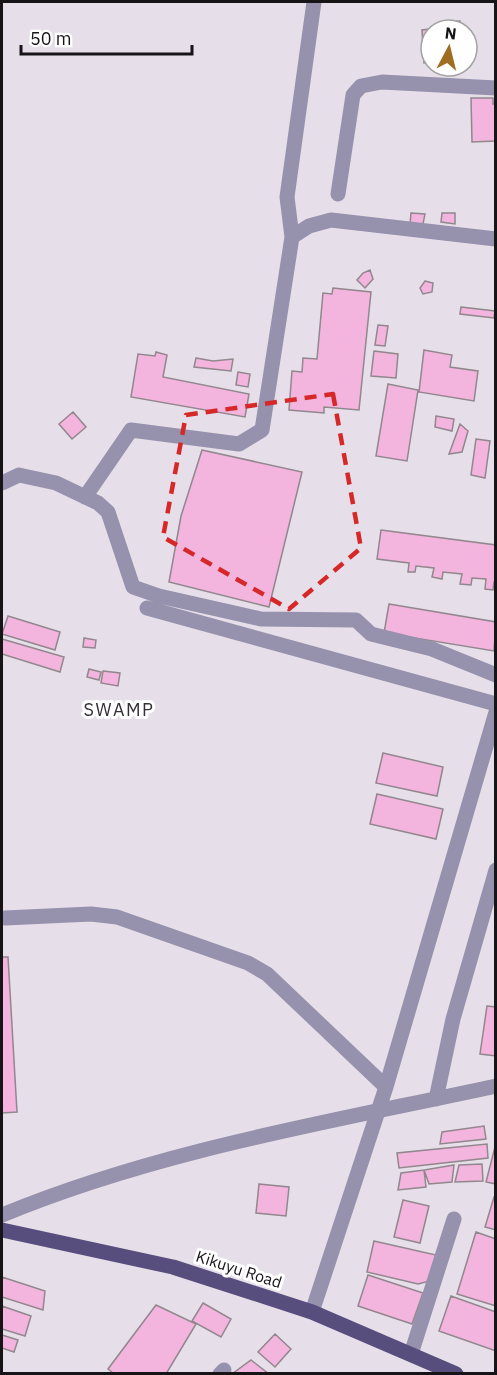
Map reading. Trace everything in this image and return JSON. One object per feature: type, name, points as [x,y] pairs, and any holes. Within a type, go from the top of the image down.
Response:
[{"type":"main road","name":"Kikuyu Road","points":[[2,1230],[173,1267],[312,1312],[456,1374]]},
{"type":"street","points":[[85,496],[131,430],[239,444],[262,430],[292,237],[287,197],[314,2]]},
{"type":"street","points":[[338,194],[353,95],[361,86],[382,82],[495,88]]},
{"type":"street","points":[[292,237],[309,226],[331,220],[495,239]]},
{"type":"street","points":[[2,483],[19,475],[56,483],[98,503],[108,512],[133,587],[159,596],[261,619],[356,620],[371,634],[432,649],[495,675]]},
{"type":"street","points":[[147,608],[495,704]]},
{"type":"street","points":[[312,1312],[386,1087],[495,712]]},
{"type":"street","points":[[436,1099],[453,1019],[495,870]]},
{"type":"street","points":[[5,918],[91,914],[117,917],[248,963],[267,974],[386,1087]]},
{"type":"street","points":[[2,1215],[84,1183],[237,1142],[495,1086]]},
{"type":"street","points":[[411,1354],[454,1219]]},
{"type":"highlighted area","points":[[333,394],[361,548],[289,609],[163,537],[186,415]]},
{"type":"building","points":[[471,98],[493,98],[493,104],[496,104],[496,141],[472,142]]},
{"type":"building","points":[[411,213],[425,214],[423,224],[410,224]]},
{"type":"building","points":[[442,213],[455,213],[455,224],[441,222]]},
{"type":"building","points":[[370,270],[373,279],[365,288],[357,280],[363,273]]},
{"type":"building","points":[[425,281],[433,283],[432,292],[423,294],[420,288]]},
{"type":"building","points":[[333,288],[371,292],[359,410],[324,407],[324,413],[289,410],[292,371],[302,372],[303,358],[317,359],[323,293],[332,294]]},
{"type":"building","points":[[461,307],[495,311],[494,318],[460,314]]},
{"type":"building","points":[[378,325],[388,326],[385,346],[375,345]]},
{"type":"building","points":[[424,350],[452,355],[450,367],[478,371],[474,401],[419,392]]},
{"type":"building","points":[[374,351],[398,354],[396,378],[371,376]]},
{"type":"building","points":[[156,352],[167,355],[163,377],[249,394],[245,417],[131,397],[138,354],[155,356]]},
{"type":"building","points":[[196,358],[213,361],[233,359],[231,371],[194,367]]},
{"type":"building","points":[[238,372],[250,374],[248,387],[236,385]]},
{"type":"building","points":[[388,384],[418,390],[407,461],[376,456]]},
{"type":"building","points":[[73,412],[86,427],[72,439],[59,424]]},
{"type":"building","points":[[436,416],[454,419],[452,431],[435,427]]},
{"type":"building","points":[[460,424],[468,431],[462,452],[449,454]]},
{"type":"building","points":[[476,439],[490,441],[485,478],[471,475]]},
{"type":"building","points":[[202,450],[302,472],[269,607],[169,582],[181,516]]},
{"type":"building","points":[[381,530],[496,545],[496,582],[494,582],[493,590],[485,589],[486,579],[472,578],[471,585],[460,584],[462,574],[443,572],[442,579],[432,577],[434,568],[416,566],[415,572],[408,572],[409,563],[377,559]]},
{"type":"building","points":[[389,604],[496,622],[494,651],[384,633]]},
{"type":"building","points":[[8,616],[60,632],[55,650],[2,634]]},
{"type":"building","points":[[84,638],[96,640],[95,648],[83,647]]},
{"type":"building","points":[[2,639],[64,657],[60,672],[2,654]]},
{"type":"building","points":[[89,669],[101,672],[99,680],[87,677]]},
{"type":"building","points":[[103,671],[120,673],[118,686],[101,683]]},
{"type":"building","points":[[383,753],[443,767],[437,796],[376,783]]},
{"type":"building","points":[[377,794],[443,809],[436,839],[370,824]]},
{"type":"building","points":[[2,957],[8,957],[17,1112],[2,1113]]},
{"type":"building","points":[[487,1006],[496,1007],[496,1056],[480,1054]]},
{"type":"building","points":[[484,1126],[486,1139],[440,1144],[442,1132]]},
{"type":"building","points":[[496,1143],[496,1184],[486,1182]]},
{"type":"building","points":[[487,1144],[488,1158],[399,1168],[397,1153]]},
{"type":"building","points":[[482,1164],[483,1181],[455,1182],[459,1165]]},
{"type":"building","points":[[454,1165],[452,1182],[429,1184],[424,1170]]},
{"type":"building","points":[[424,1170],[426,1187],[398,1190],[401,1173]]},
{"type":"building","points":[[259,1184],[289,1187],[286,1216],[256,1213]]},
{"type":"building","points":[[494,1197],[496,1198],[496,1230],[485,1227]]},
{"type":"building","points":[[403,1200],[429,1206],[420,1243],[394,1237]]},
{"type":"building","points":[[476,1232],[496,1239],[496,1306],[457,1294]]},
{"type":"building","points":[[374,1241],[436,1255],[430,1281],[418,1284],[367,1272]]},
{"type":"building","points":[[368,1275],[423,1293],[412,1324],[358,1306]]},
{"type":"building","points":[[2,1277],[45,1291],[43,1310],[2,1297]]},
{"type":"building","points":[[451,1296],[496,1312],[496,1351],[439,1331]]},
{"type":"building","points":[[203,1303],[231,1319],[221,1337],[192,1321]]},
{"type":"building","points":[[156,1305],[196,1324],[166,1374],[114,1374],[108,1369]]},
{"type":"building","points":[[2,1306],[31,1316],[25,1336],[2,1329]]},
{"type":"building","points":[[275,1334],[291,1349],[275,1367],[258,1352]]},
{"type":"building","points":[[2,1335],[18,1340],[14,1352],[2,1348]]},
{"type":"building","points":[[251,1360],[269,1374],[232,1374]]},
{"type":"district","name":"SWAMP","points":[[119,709]]}]
